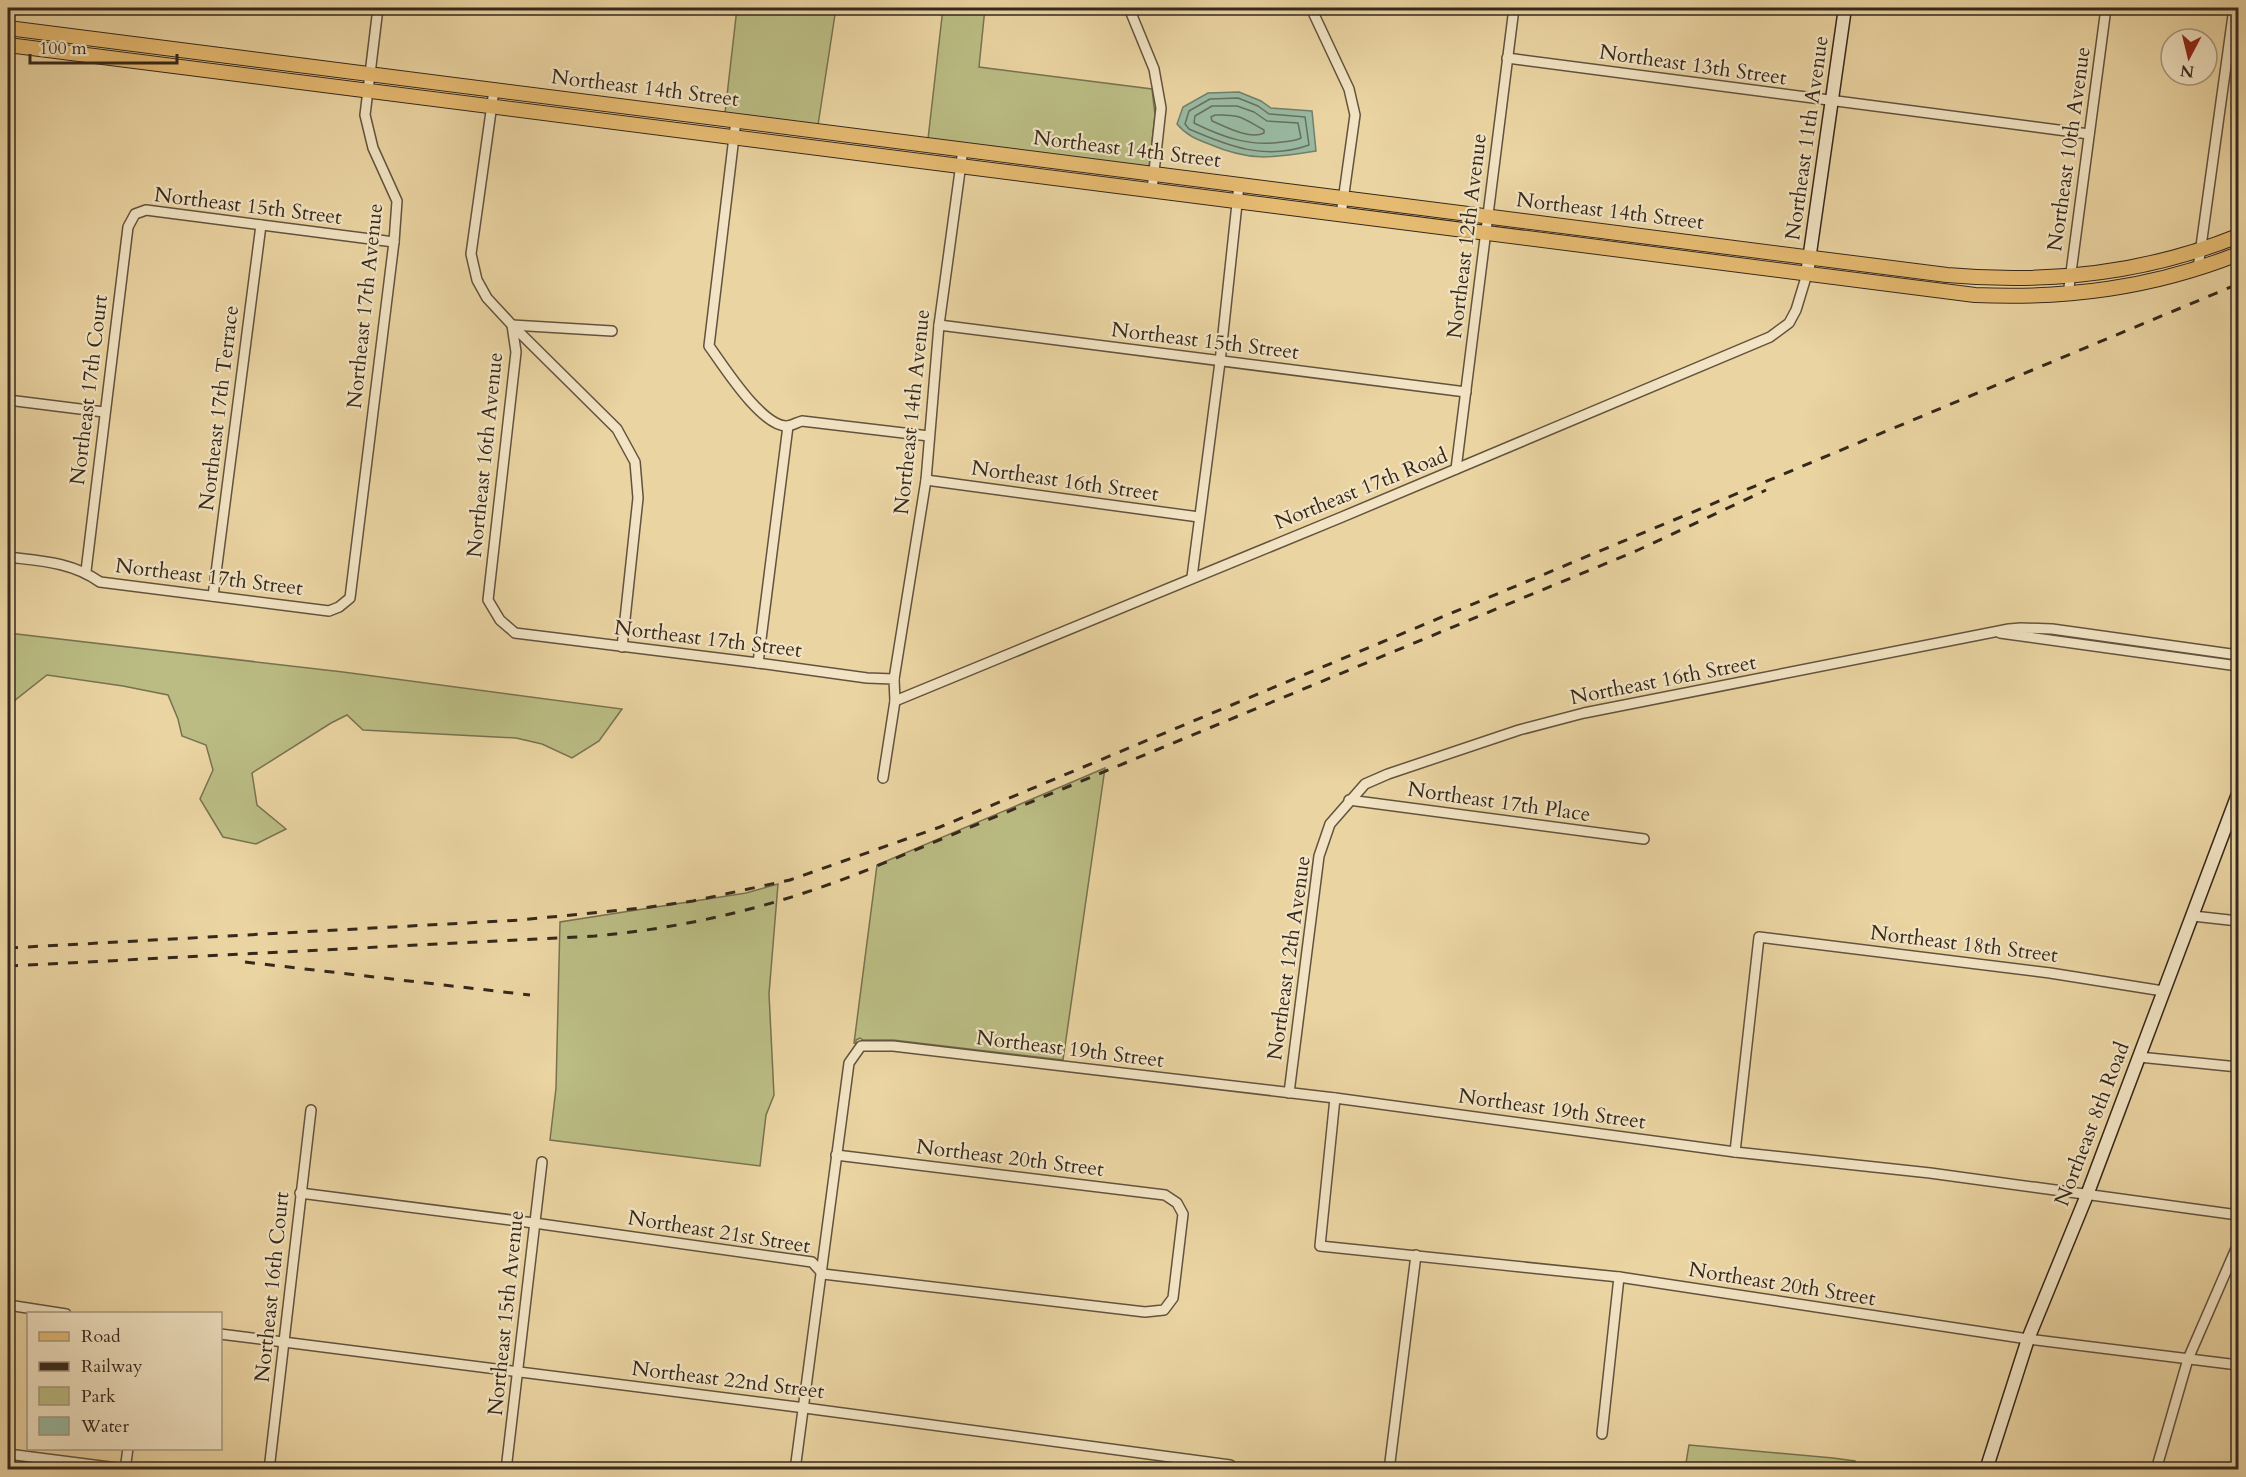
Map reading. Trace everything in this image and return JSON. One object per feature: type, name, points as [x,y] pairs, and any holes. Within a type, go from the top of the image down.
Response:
[{"type":"main road","name":"Northeast 11th Avenue","points":[[1807,274],[1845,8]]},
{"type":"main road","name":"Northeast 14th Street","points":[[8,28],[1976,278],[2070,277],[2127,269],[2201,250],[2238,236]]},
{"type":"main road","name":"Northeast 14th Street","points":[[8,45],[1975,295],[2068,295],[2136,285],[2238,254]]},
{"type":"main road","name":"Northeast 8th Road","points":[[1986,1470],[2028,1339],[2087,1195],[2238,794]]},
{"type":"street","name":"Northeast 17th Avenue","points":[[339,607],[350,598],[397,201],[373,148],[365,115],[378,8]]},
{"type":"street","points":[[1130,8],[1154,69],[1161,108],[1152,190]]},
{"type":"street","points":[[1311,8],[1349,89],[1355,115],[1341,215]]},
{"type":"street","name":"Northeast 12th Avenue","points":[[1456,470],[1514,8]]},
{"type":"street","name":"Northeast 10th Avenue","points":[[2068,295],[2106,8]]},
{"type":"street","points":[[2198,268],[2234,8]]},
{"type":"street","name":"Northeast 13th Street","points":[[1507,58],[2089,134]]},
{"type":"street","name":"Northeast 16th Avenue","points":[[494,90],[471,254],[477,280],[487,298],[512,325],[516,352],[488,600],[500,620]]},
{"type":"street","points":[[736,120],[709,346],[740,389],[771,421],[788,426],[802,421],[929,436]]},
{"type":"street","name":"Northeast 14th Avenue","points":[[894,679],[926,480],[939,325],[963,149]]},
{"type":"street","points":[[1192,577],[1220,362],[1239,185]]},
{"type":"street","name":"Northeast 15th Street","points":[[135,214],[146,210],[393,242]]},
{"type":"street","name":"Northeast 17th Court","points":[[86,571],[128,227],[135,214]]},
{"type":"street","name":"Northeast 17th Terrace","points":[[213,596],[261,225]]},
{"type":"street","name":"Northeast 17th Road","points":[[895,701],[1456,470],[1770,337],[1789,323],[1796,310],[1807,274]]},
{"type":"street","points":[[512,325],[612,331]]},
{"type":"street","points":[[512,325],[617,429],[635,462],[638,498],[622,646]]},
{"type":"street","name":"Northeast 15th Street","points":[[939,325],[1466,392]]},
{"type":"street","points":[[8,400],[104,412]]},
{"type":"street","points":[[758,663],[788,426]]},
{"type":"street","name":"Northeast 16th Street","points":[[926,480],[1199,517]]},
{"type":"street","name":"Northeast 17th Street","points":[[8,556],[66,564],[86,571],[100,582],[329,611],[339,607]]},
{"type":"street","name":"Northeast 17th Street","points":[[500,620],[514,633],[867,678],[894,679]]},
{"type":"street","name":"Northeast 16th Street","points":[[1349,800],[1365,784],[1388,774],[1519,730],[1584,713],[2021,628],[2061,631],[2238,655]]},
{"type":"street","points":[[2059,643],[2061,631]]},
{"type":"street","name":"Northeast 16th Street","points":[[1997,633],[2238,666]]},
{"type":"street","points":[[2102,648],[2104,637]]},
{"type":"street","points":[[2182,659],[2183,648]]},
{"type":"street","points":[[2218,664],[2220,653]]},
{"type":"street","points":[[883,778],[895,701],[894,679]]},
{"type":"street","name":"Northeast 12th Avenue","points":[[1289,1093],[1319,856],[1330,824],[1349,800]]},
{"type":"street","name":"Northeast 17th Place","points":[[1349,800],[1644,839]]},
{"type":"street","points":[[2193,916],[2238,921]]},
{"type":"street","name":"Northeast 18th Street","points":[[1735,1152],[1759,937],[2050,973],[2163,991]]},
{"type":"street","name":"Northeast 19th Street","points":[[836,1155],[849,1063],[861,1046],[893,1046],[1335,1098],[1735,1152],[1930,1173],[2238,1215]]},
{"type":"street","points":[[2139,1057],[2238,1067]]},
{"type":"street","name":"Northeast 20th Street","points":[[1335,1098],[1320,1246],[1619,1277],[2028,1339],[2238,1365]]},
{"type":"street","name":"Northeast 16th Court","points":[[269,1470],[311,1110]]},
{"type":"street","points":[[795,1470],[823,1274],[836,1155]]},
{"type":"street","name":"Northeast 20th Street","points":[[836,1155],[1165,1195],[1177,1203],[1183,1214],[1173,1298],[1164,1310]]},
{"type":"street","name":"Northeast 15th Avenue","points":[[506,1470],[542,1161]]},
{"type":"street","name":"Northeast 21st Street","points":[[300,1193],[534,1222],[812,1262],[823,1274],[1145,1312],[1164,1310]]},
{"type":"street","points":[[2156,1470],[2188,1359],[2238,1244]]},
{"type":"street","points":[[1389,1470],[1416,1255]]},
{"type":"street","points":[[1602,1434],[1619,1277]]},
{"type":"street","points":[[8,1305],[53,1312]]},
{"type":"street","name":"Northeast 22nd Street","points":[[222,1334],[805,1408],[1230,1467]]},
{"type":"street","points":[[8,1454],[125,1469],[128,1450]]},
{"type":"green space","points":[[737,8],[836,8],[818,125],[725,113]]},
{"type":"green space","points":[[943,8],[985,8],[979,67],[1152,89],[1155,115],[1149,167],[928,139]]},
{"type":"green space","points":[[8,633],[343,672],[622,709],[599,741],[572,758],[542,744],[516,738],[363,730],[347,715],[252,773],[257,805],[286,829],[256,844],[223,837],[200,799],[213,770],[206,745],[182,736],[168,695],[47,675],[9,705],[8,713]]},
{"type":"green space","points":[[1105,768],[1063,1060],[893,1040],[863,1040],[860,1038],[856,1040],[856,1044],[854,1043],[877,865]]},
{"type":"green space","points":[[778,884],[769,994],[774,1095],[766,1115],[760,1166],[550,1140],[556,1088],[560,922],[746,893]]},
{"type":"green space","points":[[1689,1445],[1855,1461],[1854,1469],[1685,1469]]},
{"type":"water","points":[[1239,92],[1271,108],[1312,111],[1316,151],[1274,157],[1237,154],[1196,138],[1177,124],[1183,107],[1208,93]]},
{"type":"railway","points":[[8,948],[520,920],[693,901],[790,880],[940,827],[2238,284]]},
{"type":"railway","points":[[8,966],[595,936],[667,927],[770,903],[872,868],[1636,551],[1766,490]]},
{"type":"railway","points":[[245,962],[530,995]]}]
